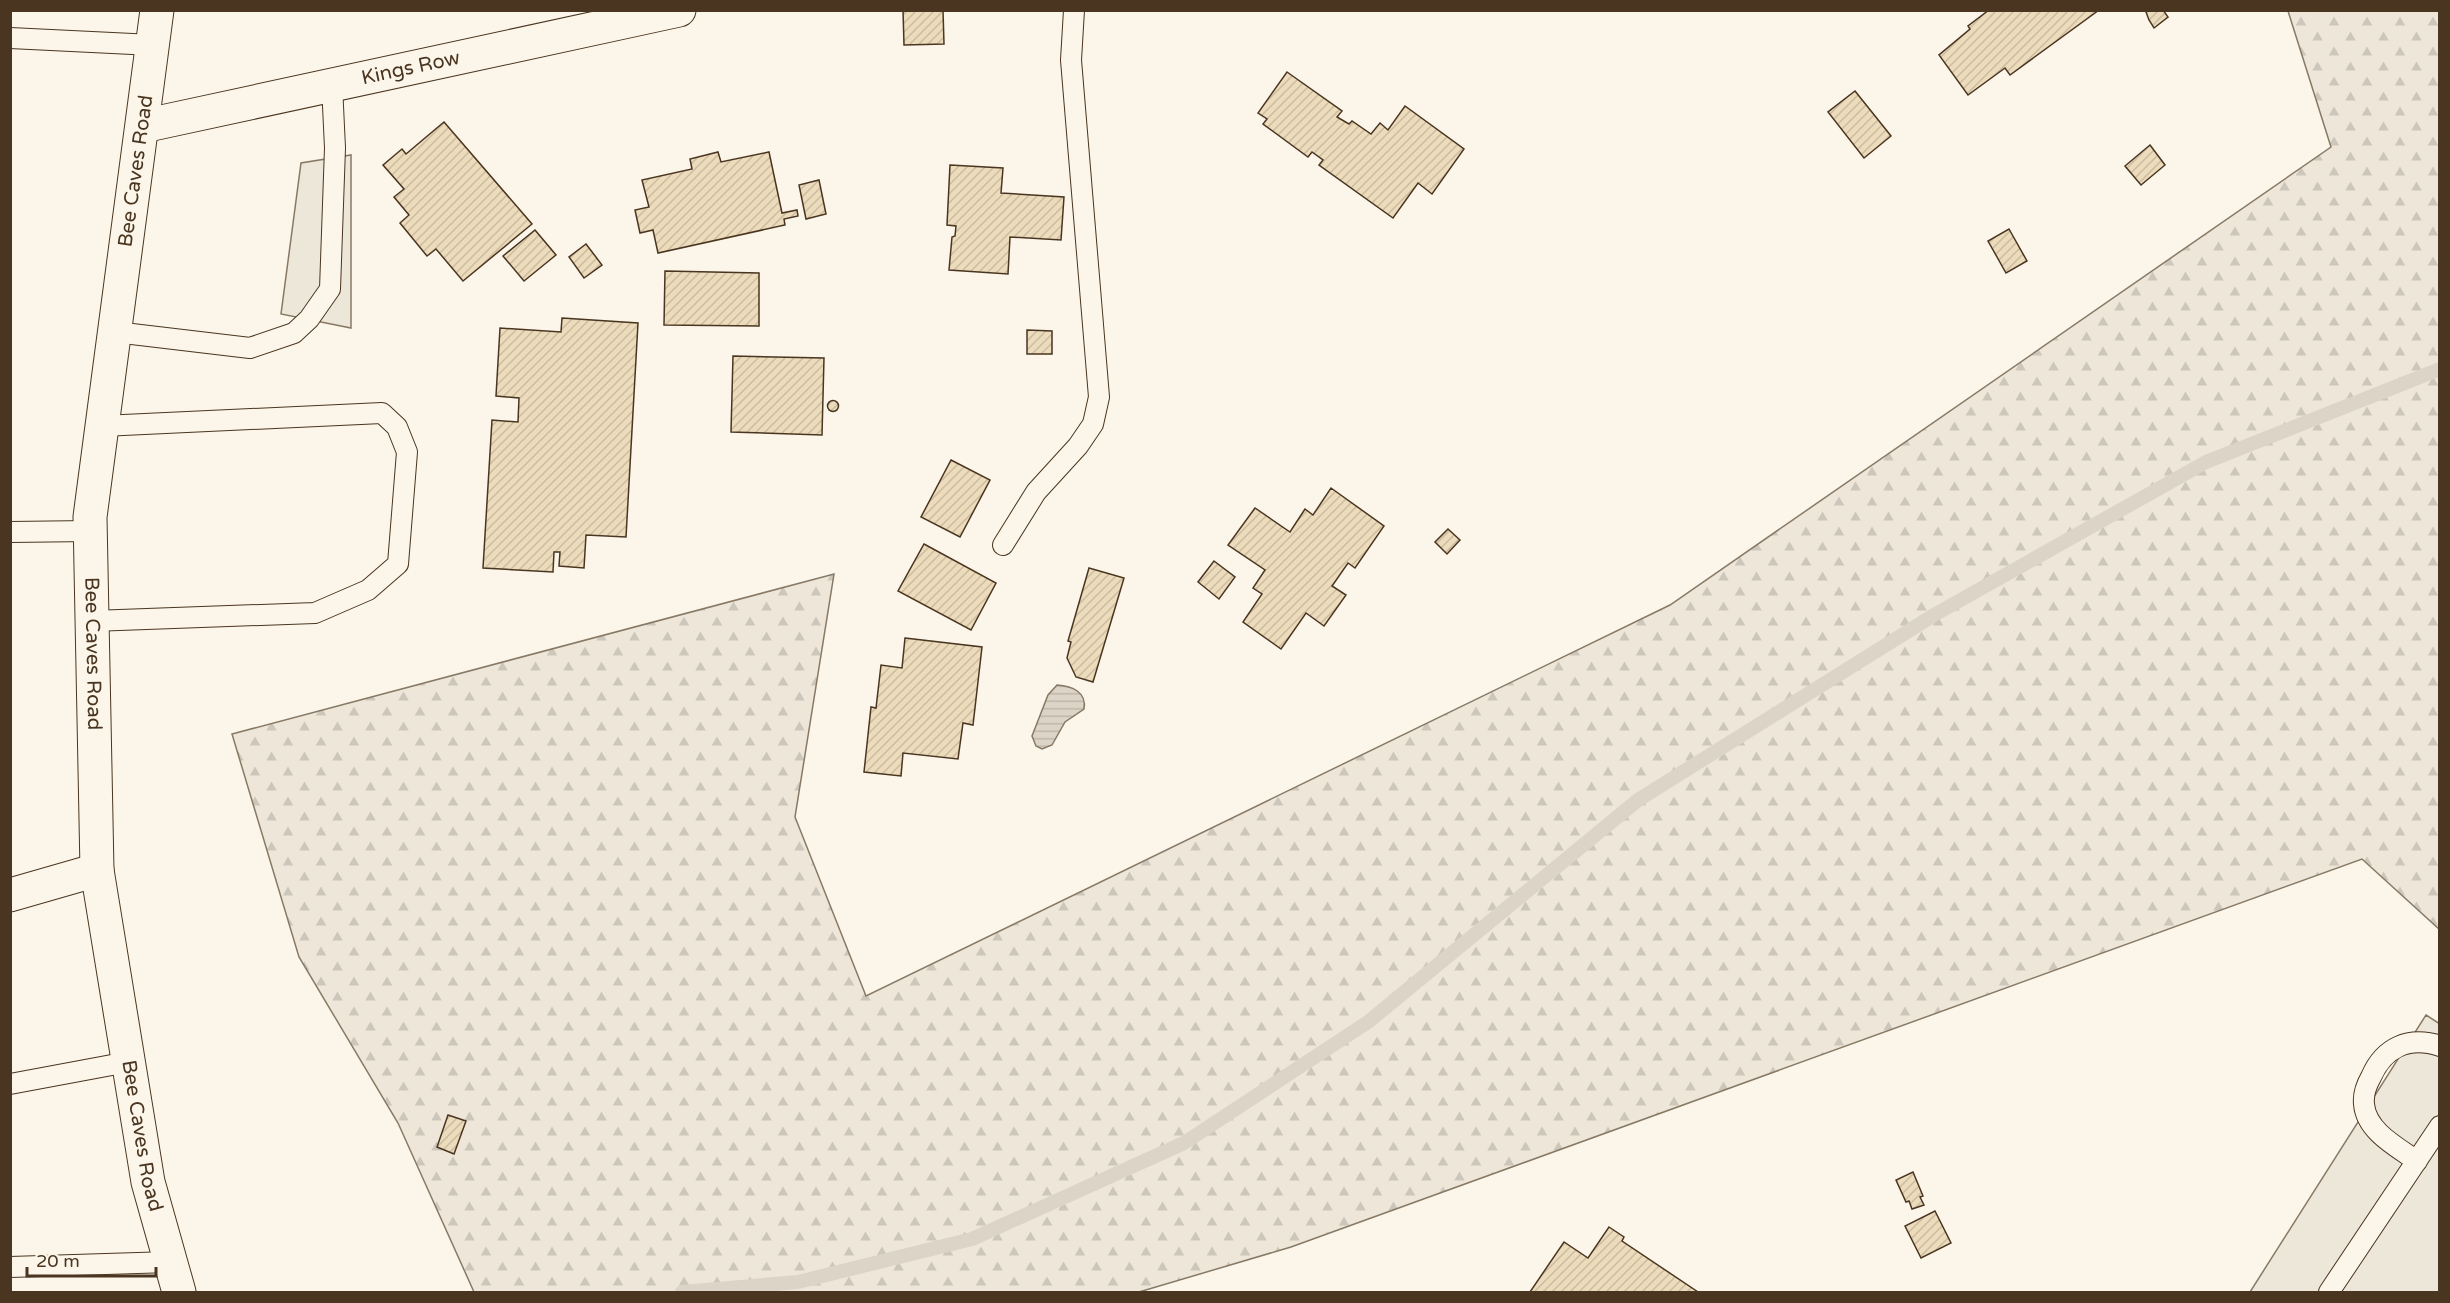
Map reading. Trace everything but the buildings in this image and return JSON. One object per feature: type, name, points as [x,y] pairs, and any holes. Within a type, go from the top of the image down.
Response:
[{"type":"main road","name":"Bee Caves Road","points":[[157,10],[90,531],[97,870],[148,1182],[175,1277]]},
{"type":"main road","name":"Kings Row","points":[[143,126],[679,10]]},
{"type":"main road","points":[[10,895],[97,870]]},
{"type":"lane","points":[[1003,545],[1036,492],[1078,446],[1093,424],[1099,397],[1071,60],[1074,10]]},
{"type":"lane","points":[[10,38],[153,45]]},
{"type":"lane","points":[[115,332],[250,348],[294,333],[309,319],[330,289],[335,148],[332,85]]},
{"type":"lane","points":[[92,621],[315,612],[368,590],[398,564],[407,452],[397,427],[382,413],[102,426]]},
{"type":"lane","points":[[10,532],[90,531]]},
{"type":"lane","points":[[2416,1161],[2380,1135],[2364,1104],[2366,1087],[2382,1056],[2394,1048],[2410,1042],[2439,1046]]},
{"type":"lane","points":[[10,1084],[128,1062]]},
{"type":"lane","points":[[2329,1293],[2439,1126]]},
{"type":"lane","points":[[10,1267],[175,1277]]},
{"type":"green space","points":[[2288,11],[2439,11],[2439,929],[2362,859],[1291,1247],[1139,1292],[474,1292],[398,1123],[299,957],[232,734],[834,574],[795,817],[866,996],[1670,605],[2331,147]]},
{"type":"shaded area","points":[[351,155],[351,328],[281,314],[301,163]]},
{"type":"shaded area","points":[[1057,685],[1068,687],[1081,694],[1084,709],[1065,722],[1052,745],[1042,749],[1036,746],[1032,736],[1048,695]]},
{"type":"shaded area","points":[[2426,1015],[2440,1024],[2439,1292],[2250,1292]]},
{"type":"waterway","points":[[682,1292],[798,1282],[972,1239],[1184,1143],[1368,1022],[1638,800],[1934,615],[2206,462],[2440,369]]}]
